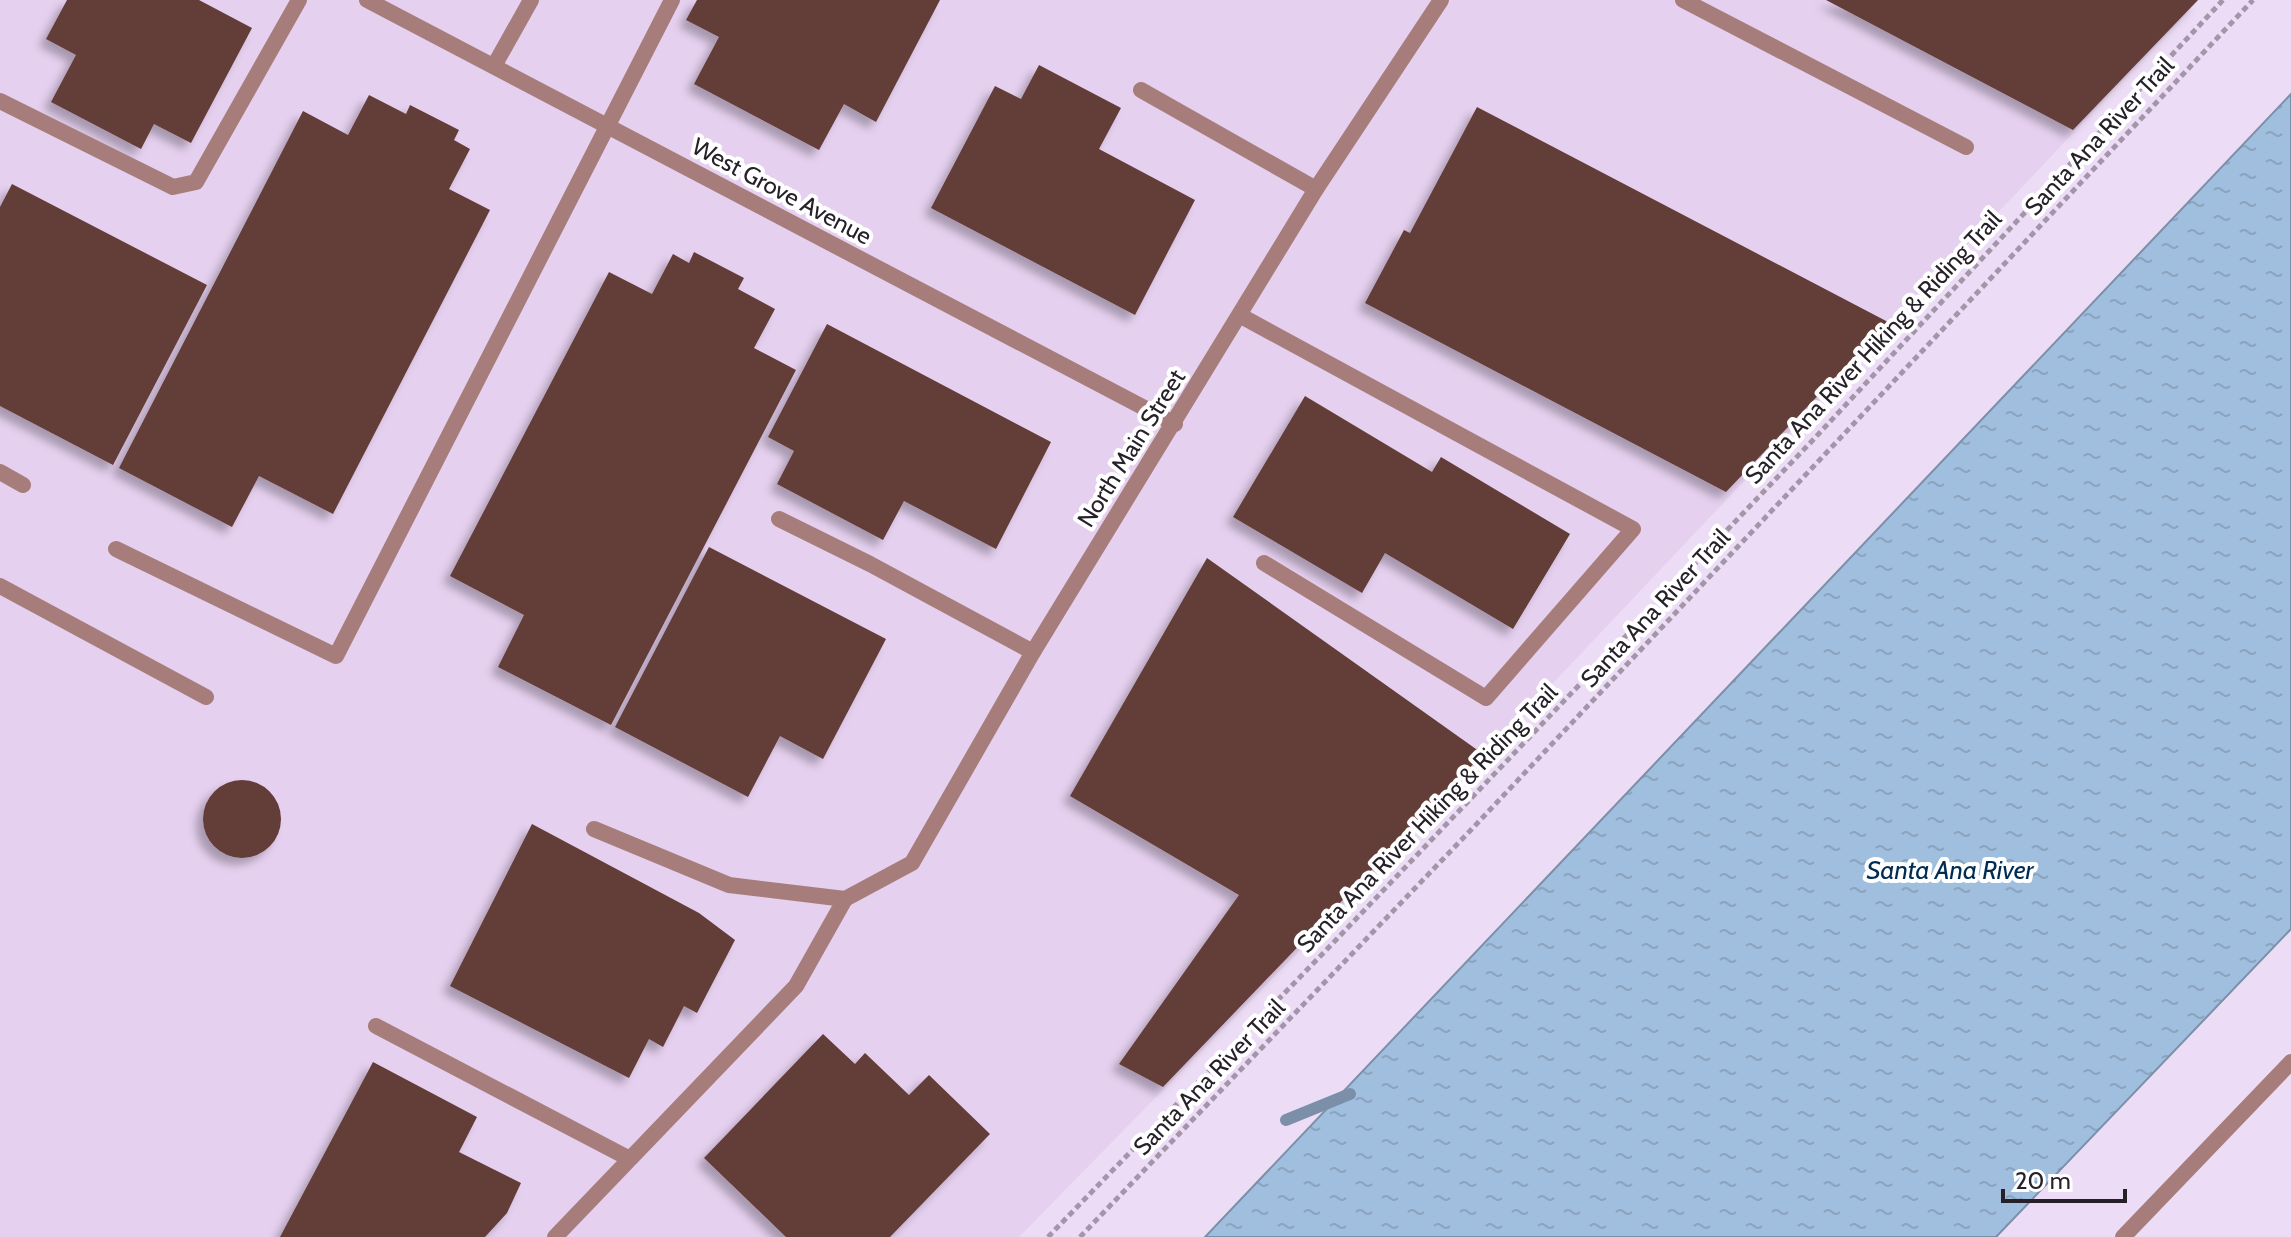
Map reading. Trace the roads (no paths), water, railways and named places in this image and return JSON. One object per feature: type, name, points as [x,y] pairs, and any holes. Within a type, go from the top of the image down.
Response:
[{"type":"street","points":[[0,101],[173,187],[196,182],[299,0]]},
{"type":"street","name":"West Grove Avenue","points":[[367,0],[1175,424]]},
{"type":"street","points":[[494,66],[531,0]]},
{"type":"street","points":[[116,549],[336,656],[672,0]]},
{"type":"street","name":"North Main Street","points":[[845,899],[912,863],[1033,652],[1316,189],[1441,0]]},
{"type":"street","points":[[1683,0],[1966,147]]},
{"type":"street","points":[[1141,90],[1316,189]]},
{"type":"street","points":[[1241,316],[1633,529],[1486,698],[1264,563]]},
{"type":"street","points":[[0,472],[23,485]]},
{"type":"street","points":[[779,519],[1033,652]]},
{"type":"street","points":[[0,586],[206,697]]},
{"type":"street","points":[[555,1237],[796,986],[845,899],[729,885],[594,829]]},
{"type":"street","points":[[376,1026],[630,1159]]},
{"type":"street","points":[[2123,1237],[2291,1062]]},
{"type":"water","name":"Santa Ana River","points":[[2291,94],[2291,929],[1996,1237],[1205,1237]]},
{"type":"waterway","points":[[1286,1120],[1350,1094]]}]
